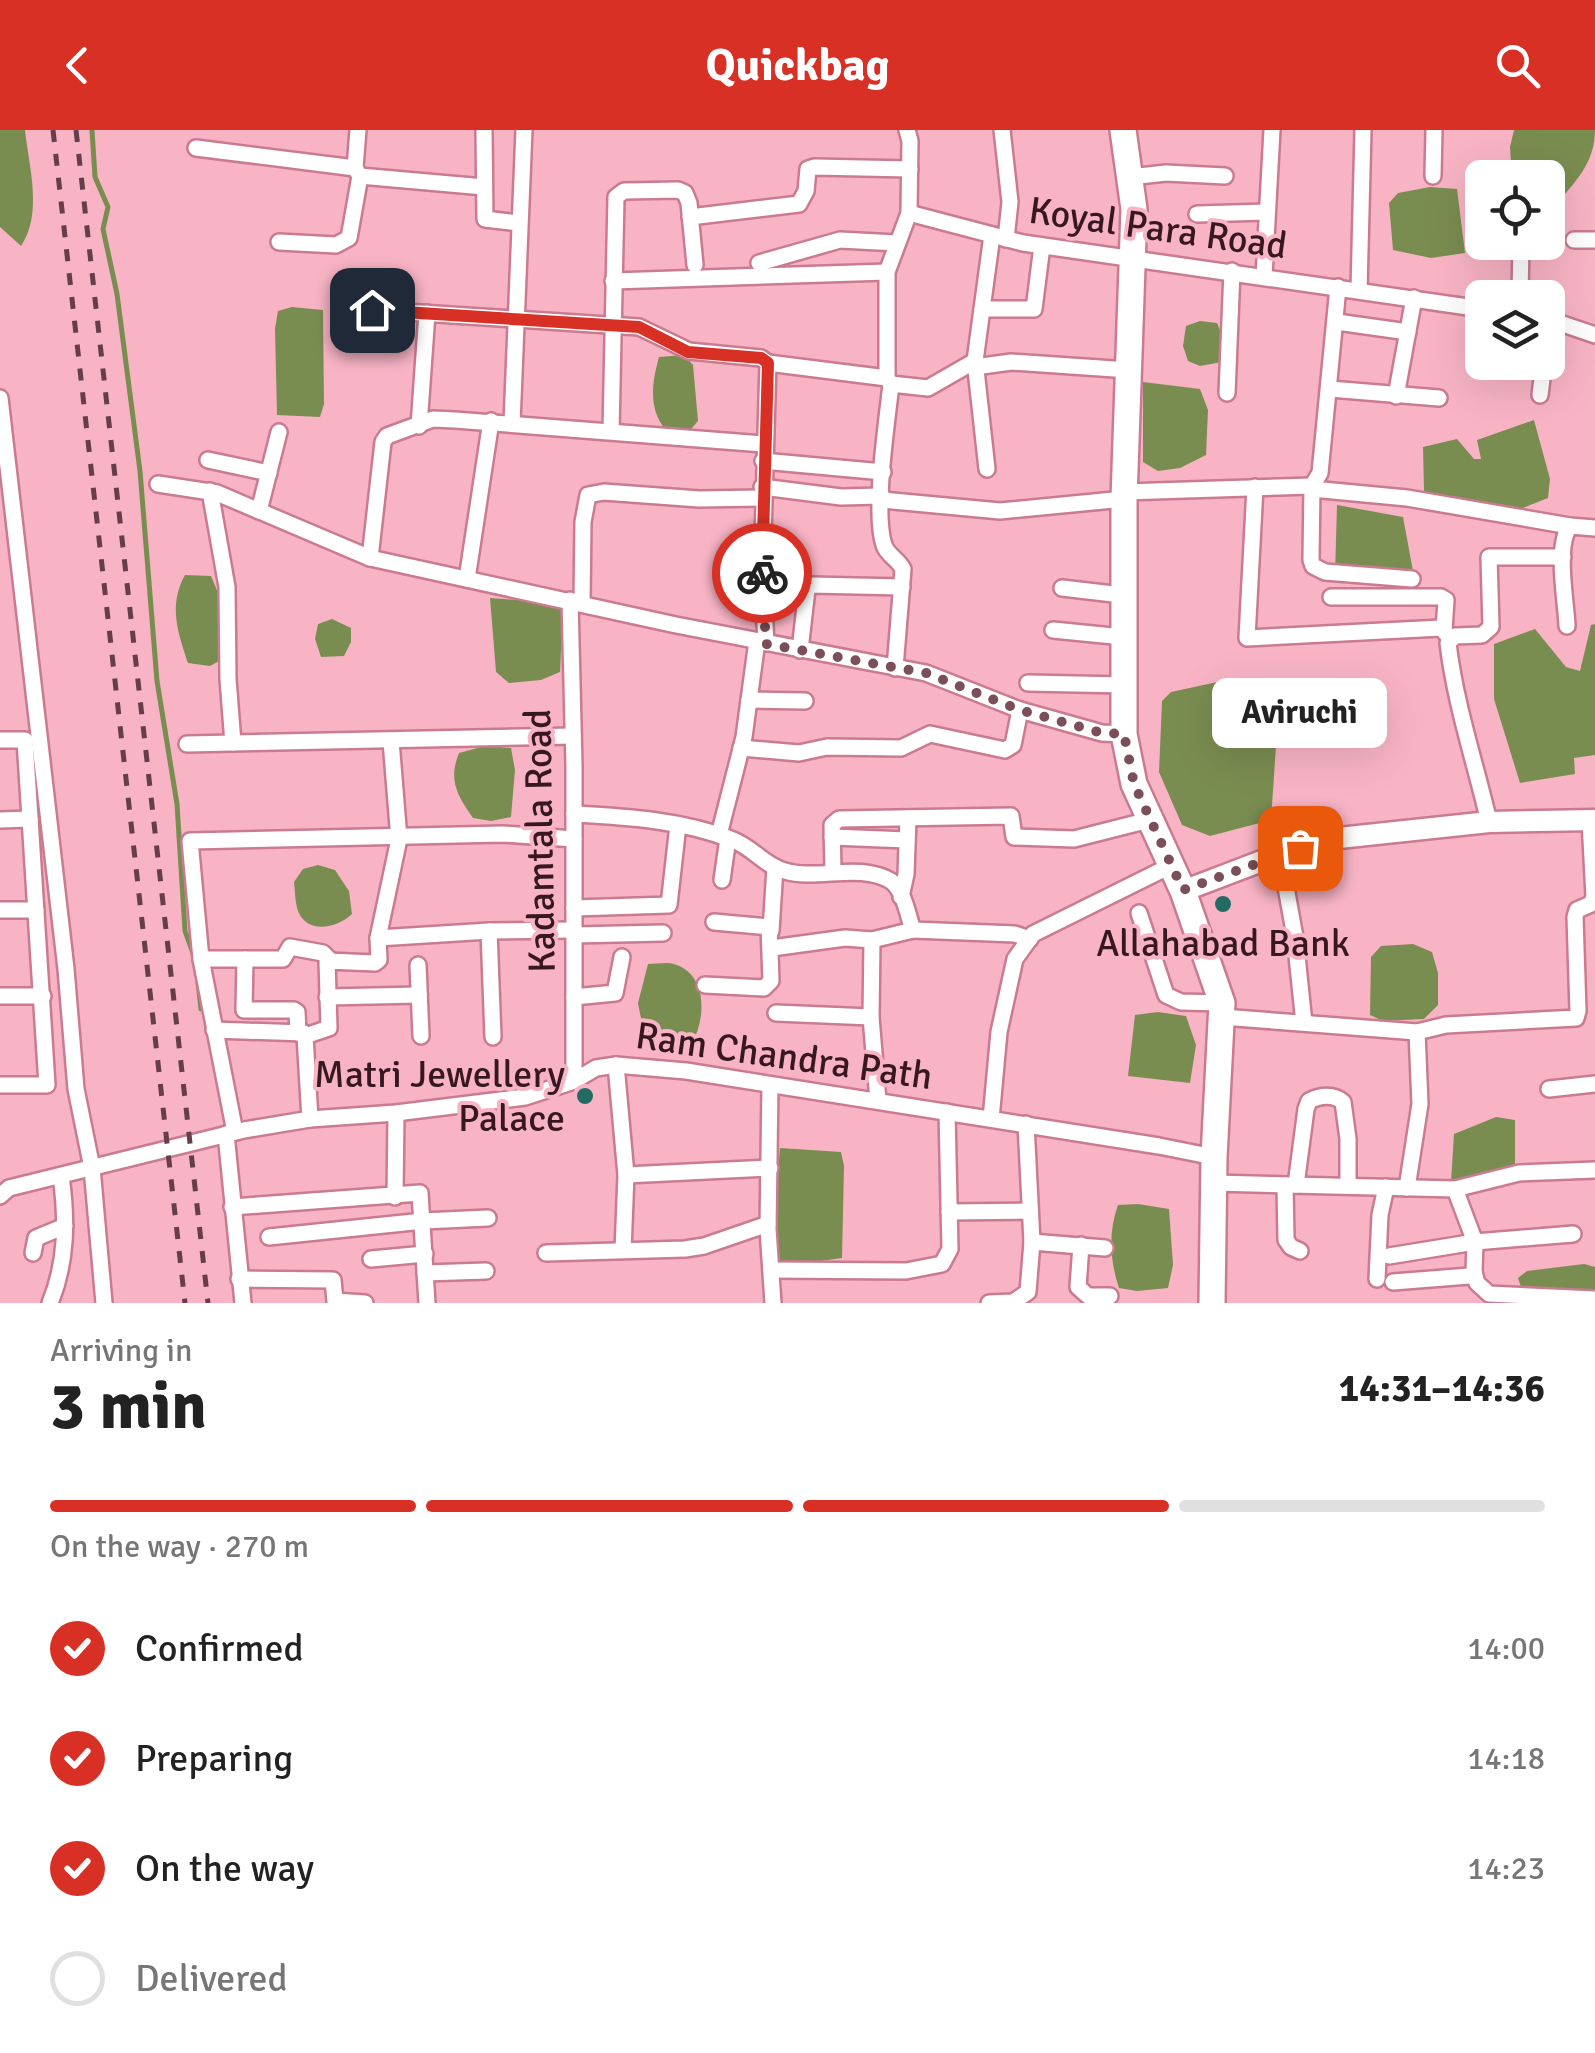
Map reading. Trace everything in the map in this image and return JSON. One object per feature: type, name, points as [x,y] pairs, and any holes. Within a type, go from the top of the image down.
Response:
[{"type":"main road","points":[[1123,130],[1134,210],[1122,594],[1124,734],[1134,784],[1183,890],[1222,1010],[1212,1303]]},
{"type":"street","points":[[279,242],[336,246],[349,238],[358,172],[358,130]]},
{"type":"street","points":[[484,130],[486,219],[519,223]]},
{"type":"street","points":[[512,423],[524,130]]},
{"type":"street","points":[[895,668],[903,569],[882,541],[889,381],[887,272],[909,214],[907,130]]},
{"type":"street","points":[[986,469],[975,364],[982,310],[1010,202],[1002,130]]},
{"type":"street","points":[[1264,276],[1272,130]]},
{"type":"street","points":[[1360,290],[1363,130]]},
{"type":"street","points":[[1434,130],[1434,176]]},
{"type":"street","points":[[196,148],[484,187]]},
{"type":"street","points":[[690,217],[799,204],[806,191],[808,170],[814,167],[910,169]]},
{"type":"street","points":[[1130,177],[1166,173],[1225,176]]},
{"type":"street","points":[[611,431],[616,197],[624,192],[685,193],[696,265]]},
{"type":"street","points":[[1197,214],[1267,212]]},
{"type":"street","name":"Koyal Para Road","points":[[909,214],[1042,246],[1465,306]]},
{"type":"street","points":[[759,262],[840,240],[897,243]]},
{"type":"street","points":[[1574,240],[1595,240]]},
{"type":"street","points":[[982,310],[1034,310],[1042,246]]},
{"type":"street","points":[[613,281],[887,272]]},
{"type":"street","points":[[1226,393],[1232,272]]},
{"type":"street","points":[[1338,288],[1320,473],[1312,487],[1313,566],[1325,572],[1412,580]]},
{"type":"street","points":[[1396,396],[1414,298]]},
{"type":"street","points":[[344,308],[639,327],[688,352],[761,358],[768,363],[928,388],[975,364],[1028,362],[1128,370]]},
{"type":"street","points":[[419,426],[427,313]]},
{"type":"street","points":[[1337,322],[1408,332]]},
{"type":"street","points":[[1565,328],[1595,336]]},
{"type":"street","points":[[722,880],[723,836],[761,642],[768,363]]},
{"type":"street","points":[[1540,395],[1542,380]]},
{"type":"street","points":[[1330,390],[1439,398]]},
{"type":"street","points":[[0,398],[33,739],[66,970],[76,1089],[92,1168],[104,1303]]},
{"type":"street","points":[[370,558],[383,442],[394,433],[433,419],[611,431],[883,472]]},
{"type":"street","points":[[467,580],[492,421]]},
{"type":"street","points":[[259,511],[279,432]]},
{"type":"street","points":[[208,460],[269,473]]},
{"type":"street","points":[[158,484],[210,491],[370,558],[761,642],[926,673],[1020,710],[1102,733],[1124,734]]},
{"type":"street","points":[[1255,487],[1247,638],[1482,635],[1490,626],[1488,557],[1563,556]]},
{"type":"street","points":[[762,492],[882,498],[1000,511],[1124,496],[1312,487],[1595,528]]},
{"type":"street","points":[[210,491],[227,587],[228,679],[234,743]]},
{"type":"street","name":"Kadamtala Road","points":[[574,1081],[576,601],[588,495],[604,492],[700,499],[762,492]]},
{"type":"street","points":[[1568,626],[1563,556],[1565,532],[1570,526]]},
{"type":"street","points":[[800,650],[811,585],[902,587]]},
{"type":"street","points":[[1062,588],[1122,594]]},
{"type":"street","points":[[1332,596],[1446,600],[1453,690],[1463,715],[1489,822]]},
{"type":"street","points":[[1053,630],[1123,637]]},
{"type":"street","points":[[1028,683],[1124,685]]},
{"type":"street","points":[[749,700],[805,700]]},
{"type":"street","points":[[741,748],[799,753],[827,747],[902,748],[930,734],[1005,750],[1013,745],[1020,710]]},
{"type":"street","points":[[187,744],[573,736]]},
{"type":"street","points":[[0,740],[33,739]]},
{"type":"street","points":[[0,1084],[47,1085],[30,819],[33,739]]},
{"type":"street","points":[[201,959],[283,959],[290,947],[323,953],[330,960],[377,963],[378,938],[399,839],[391,741]]},
{"type":"street","points":[[574,814],[678,824],[723,836],[790,873],[833,871],[890,880],[913,930]]},
{"type":"street","points":[[833,871],[832,826],[839,819],[1011,816],[1014,837],[1074,840],[1149,820]]},
{"type":"street","points":[[901,897],[908,818]]},
{"type":"street","points":[[0,820],[30,819]]},
{"type":"street","points":[[1139,913],[1166,995],[1181,1002],[1304,1023],[1417,1032],[1446,1024],[1576,1018],[1575,917],[1577,910],[1591,904],[1594,897],[1592,820],[1489,822],[1339,838],[1280,854],[1183,890]]},
{"type":"street","points":[[574,908],[669,906],[678,824]]},
{"type":"street","points":[[242,1303],[232,1207],[230,1133],[201,959],[188,845],[193,839],[399,839],[503,834],[574,840]]},
{"type":"street","points":[[832,837],[908,840]]},
{"type":"street","points":[[1280,854],[1296,937],[1304,1023]]},
{"type":"street","points":[[991,1118],[999,1032],[1016,959],[1032,934],[1170,866]]},
{"type":"street","points":[[705,985],[764,988],[772,981],[774,867]]},
{"type":"street","points":[[0,910],[36,910]]},
{"type":"street","points":[[714,922],[762,924],[772,940]]},
{"type":"street","points":[[772,940],[872,940],[913,930],[1030,938]]},
{"type":"street","points":[[378,938],[489,931],[663,933]]},
{"type":"street","points":[[489,931],[493,1036]]},
{"type":"street","points":[[872,940],[870,1017],[878,1101]]},
{"type":"street","points":[[574,998],[614,993],[622,957]]},
{"type":"street","points":[[245,959],[244,1010],[298,1012],[305,1036],[310,1119]]},
{"type":"street","points":[[214,1030],[328,1030],[326,964],[330,960]]},
{"type":"street","points":[[418,965],[422,1036]]},
{"type":"street","points":[[327,997],[419,995]]},
{"type":"street","points":[[0,996],[43,996]]},
{"type":"street","points":[[776,1012],[870,1017]]},
{"type":"street","points":[[1408,1188],[1420,1104],[1417,1032]]},
{"type":"street","points":[[616,1065],[626,1176],[623,1250]]},
{"type":"street","name":"Ram Chandra Path","points":[[0,1196],[9,1188],[230,1133],[310,1119],[396,1114],[525,1097],[574,1081],[596,1068],[616,1065],[686,1070],[1026,1124],[1290,1185],[1455,1189],[1518,1173],[1595,1170]]},
{"type":"street","points":[[1549,1089],[1595,1084]]},
{"type":"street","points":[[770,1085],[768,1224],[773,1303]]},
{"type":"street","points":[[1300,1251],[1286,1240],[1290,1185],[1306,1109],[1309,1101],[1317,1097],[1338,1097],[1343,1102],[1348,1186]]},
{"type":"street","points":[[771,1270],[906,1270],[934,1267],[948,1257],[947,1112]]},
{"type":"street","points":[[395,1197],[396,1114]]},
{"type":"street","points":[[989,1303],[1013,1302],[1028,1292],[1032,1242],[1026,1124]]},
{"type":"street","points":[[626,1176],[770,1168]]},
{"type":"street","points":[[50,1303],[59,1281],[65,1226],[61,1176]]},
{"type":"street","points":[[1386,1187],[1380,1214],[1385,1281],[1469,1276],[1474,1272],[1476,1242],[1455,1189]]},
{"type":"street","points":[[232,1207],[420,1193],[427,1303]]},
{"type":"street","points":[[949,1212],[1030,1212]]},
{"type":"street","points":[[269,1238],[488,1218]]},
{"type":"street","points":[[546,1253],[704,1246],[768,1224]]},
{"type":"street","points":[[33,1252],[36,1238],[65,1226]]},
{"type":"street","points":[[1389,1256],[1476,1242],[1573,1234]]},
{"type":"street","points":[[1032,1242],[1105,1248]]},
{"type":"street","points":[[1081,1246],[1078,1287],[1088,1296],[1110,1296]]},
{"type":"street","points":[[371,1258],[424,1254]]},
{"type":"street","points":[[425,1273],[486,1271]]},
{"type":"street","points":[[1474,1272],[1477,1283],[1489,1294],[1595,1298]]},
{"type":"street","points":[[239,1279],[333,1280],[335,1300],[365,1303]]},
{"type":"shaded area","points":[[0,130],[25,130],[33,205],[28,233],[21,246],[0,227]]},
{"type":"shaded area","points":[[1514,130],[1595,130],[1587,163],[1565,194],[1565,160],[1511,160]]},
{"type":"shaded area","points":[[1430,187],[1457,189],[1465,253],[1431,258],[1393,250],[1389,203],[1398,193]]},
{"type":"shaded area","points":[[292,307],[323,310],[324,404],[320,417],[277,415],[275,329],[278,311]]},
{"type":"shaded area","points":[[1200,321],[1217,323],[1225,342],[1222,362],[1200,366],[1188,361],[1183,346],[1186,326]]},
{"type":"shaded area","points":[[684,355],[693,365],[698,421],[691,429],[665,429],[654,404],[653,385],[659,357]]},
{"type":"shaded area","points":[[1143,382],[1200,389],[1208,410],[1206,455],[1180,468],[1158,471],[1143,462]]},
{"type":"shaded area","points":[[1534,420],[1550,479],[1548,498],[1513,512],[1433,506],[1424,491],[1423,447],[1457,439],[1474,459],[1481,459],[1477,440]]},
{"type":"shaded area","points":[[1337,505],[1403,517],[1415,582],[1335,575]]},
{"type":"shaded area","points":[[185,575],[211,576],[221,600],[221,660],[210,666],[188,663],[181,641],[176,608]]},
{"type":"shaded area","points":[[490,598],[546,602],[563,609],[560,672],[541,680],[509,683],[496,672]]},
{"type":"shaded area","points":[[332,619],[351,628],[351,642],[344,656],[321,657],[315,639],[318,624]]},
{"type":"shaded area","points":[[1595,624],[1595,755],[1574,758],[1575,774],[1520,783],[1494,699],[1494,644],[1535,629],[1566,667],[1580,671],[1591,625]]},
{"type":"shaded area","points":[[1222,681],[1260,684],[1277,731],[1271,820],[1210,836],[1182,825],[1159,772],[1162,701],[1171,692]]},
{"type":"shaded area","points":[[485,746],[511,748],[515,770],[511,817],[491,821],[473,818],[456,787],[454,771],[459,753]]},
{"type":"shaded area","points":[[318,865],[335,870],[349,891],[352,914],[330,926],[307,922],[296,905],[294,882],[303,869]]},
{"type":"shaded area","points":[[1413,944],[1432,952],[1438,973],[1438,1005],[1424,1019],[1383,1021],[1370,1015],[1371,957],[1381,946]]},
{"type":"shaded area","points":[[648,964],[674,964],[693,977],[701,1010],[692,1043],[667,1043],[643,1029],[638,1003]]},
{"type":"shaded area","points":[[1158,1012],[1186,1016],[1196,1045],[1190,1083],[1128,1076],[1135,1015]]},
{"type":"shaded area","points":[[1496,1117],[1515,1120],[1515,1168],[1451,1182],[1454,1134]]},
{"type":"shaded area","points":[[780,1148],[841,1152],[842,1258],[778,1267],[773,1225]]},
{"type":"shaded area","points":[[1118,1205],[1169,1209],[1173,1265],[1168,1288],[1119,1288],[1111,1246],[1115,1215]]},
{"type":"shaded area","points":[[1584,1264],[1595,1267],[1595,1300],[1525,1299],[1518,1278],[1527,1271]]},
{"type":"waterway","points":[[92,130],[95,177],[108,207],[103,229],[117,294],[140,471],[157,681],[177,804],[185,931],[194,956]]},
{"type":"waterway","points":[[198,982],[201,1009]]},
{"type":"railway","points":[[53,130],[185,1303]]},
{"type":"railway","points":[[76,130],[208,1303]]},
{"type":"way so far","points":[[762,573],[766,644],[926,673],[1020,710],[1102,733],[1124,734],[1134,784],[1183,890],[1300,848]]},
{"type":"place","name":"Aviruchi","points":[[1300,848]]},
{"type":"place","name":"Allahabad Bank","points":[[1223,904]]},
{"type":"place","name":"Matri Jewellery Palace","points":[[585,1096]]},
{"type":"route","points":[[372,310],[639,327],[688,352],[761,358],[768,363],[762,573]]}]
